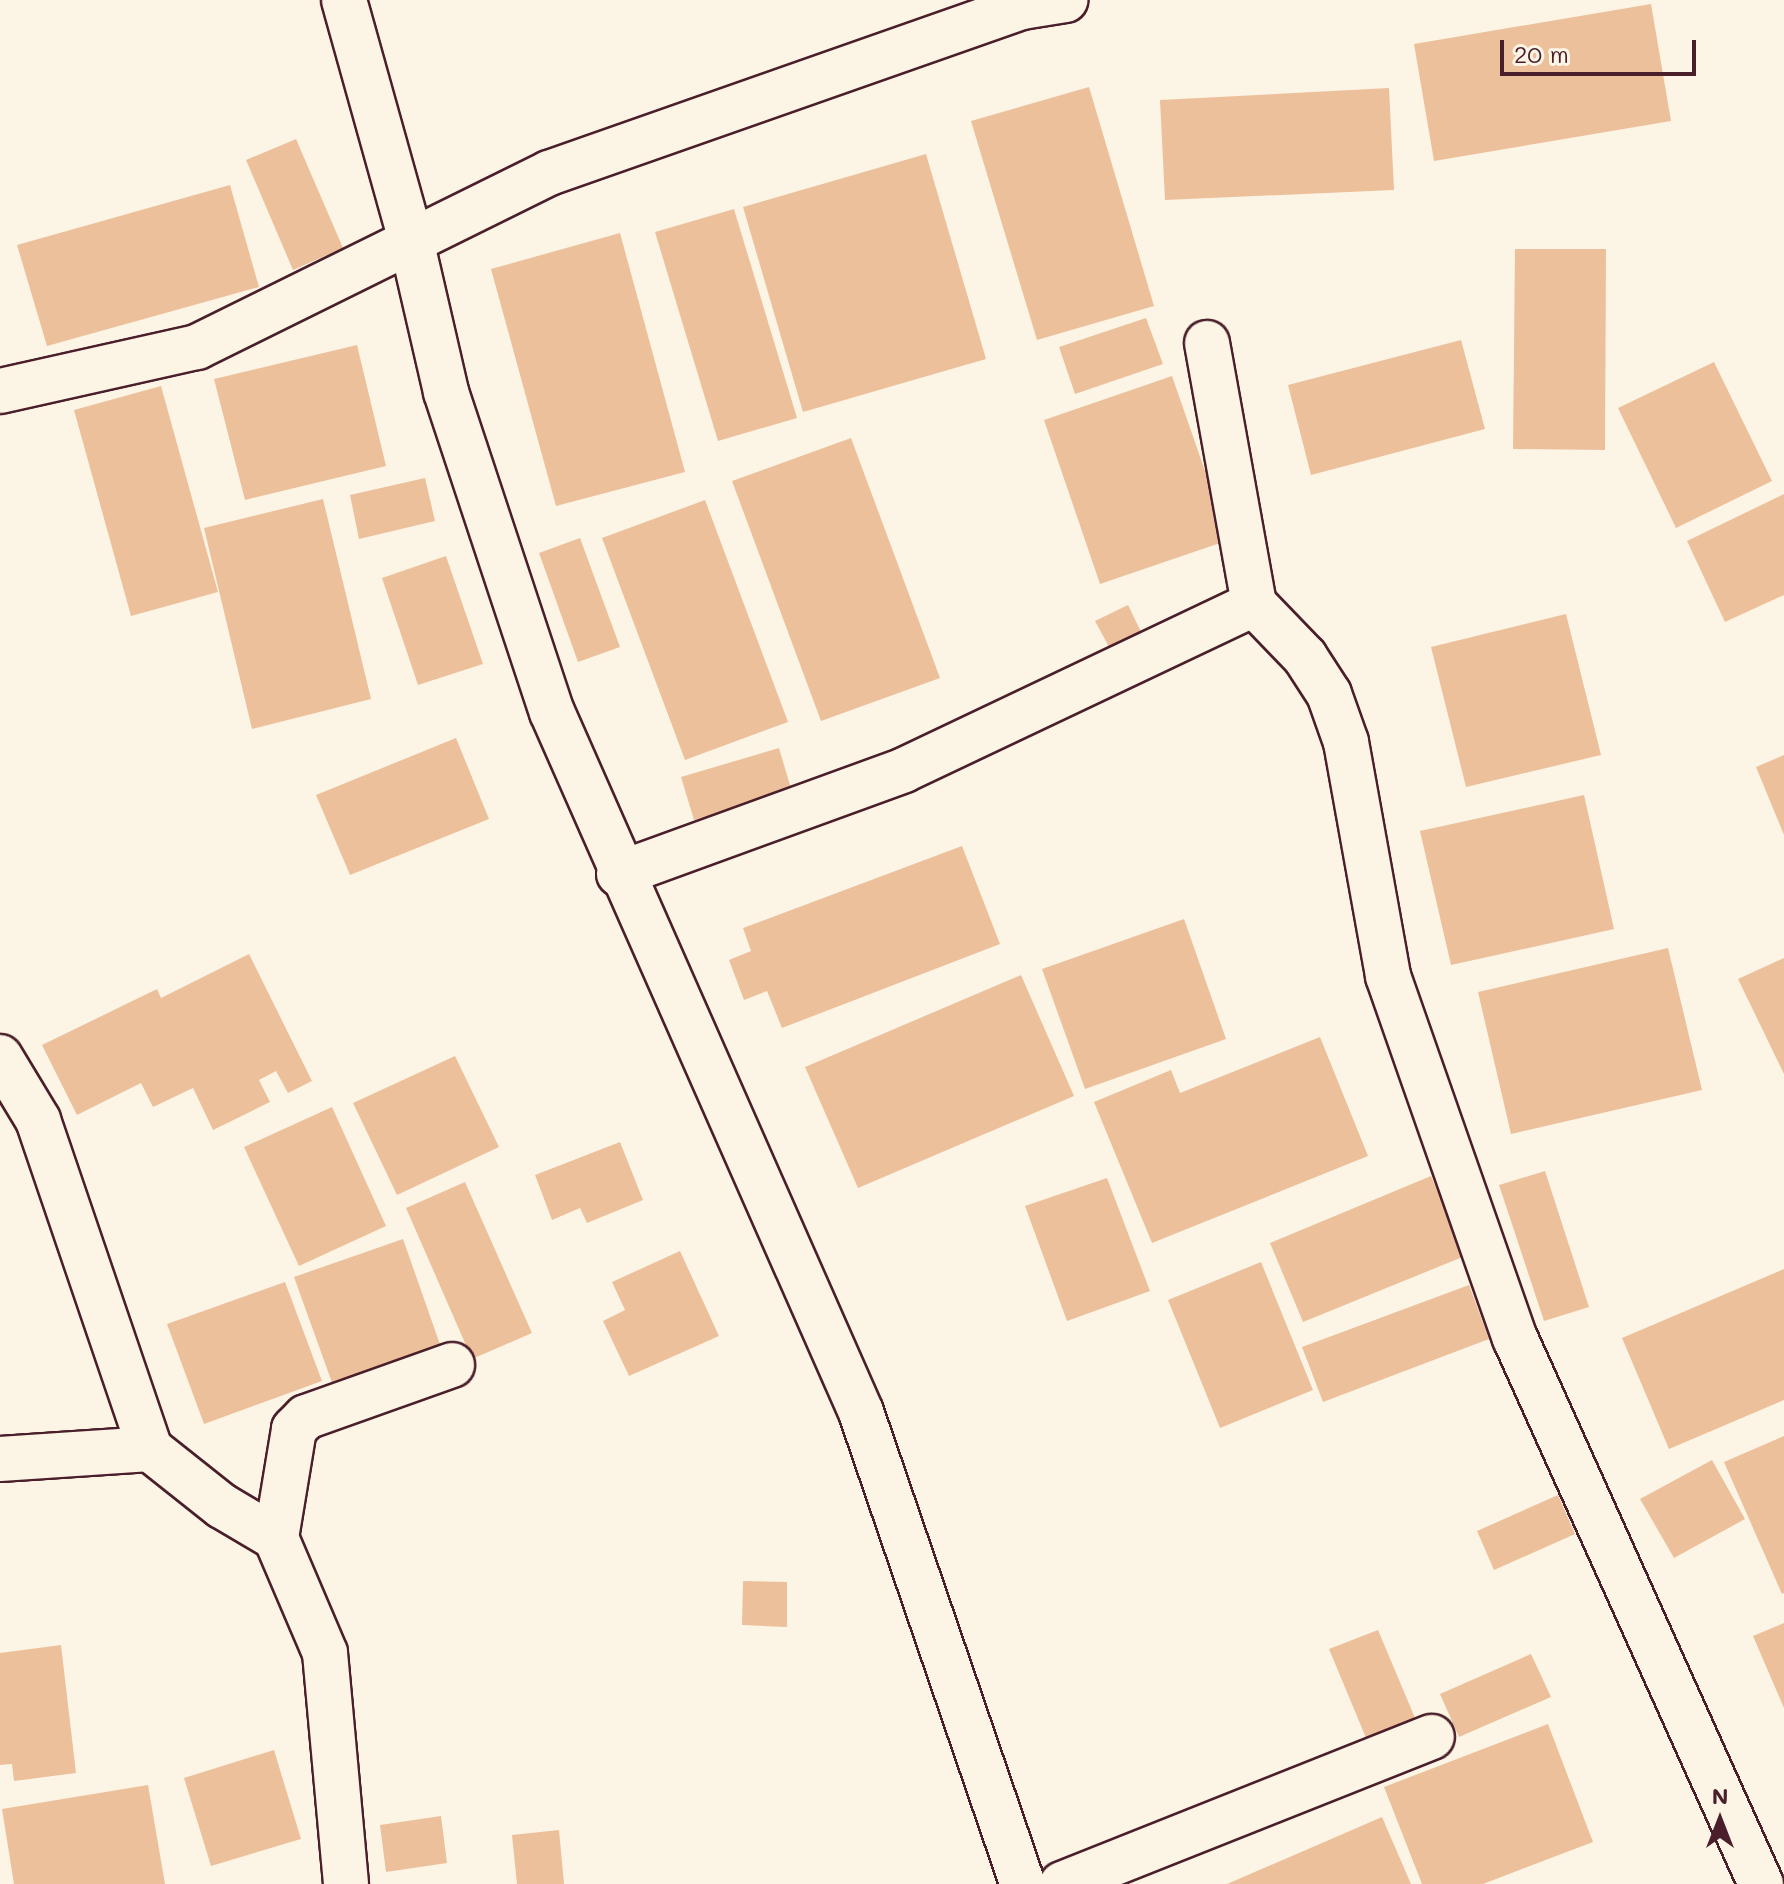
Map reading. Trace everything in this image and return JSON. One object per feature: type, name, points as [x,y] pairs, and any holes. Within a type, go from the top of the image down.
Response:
[{"type":"street","points":[[344,0],[411,240],[446,392],[552,712],[619,874],[861,1412],[1023,1884]]},
{"type":"street","points":[[0,391],[197,347],[549,173],[1022,7],[1065,0]]},
{"type":"street","points":[[1207,343],[1254,604],[1305,657],[1329,694],[1346,742],[1388,976],[1515,1338],[1761,1884]]},
{"type":"street","points":[[619,874],[904,770],[1254,604]]},
{"type":"street","points":[[0,1057],[38,1120],[150,1449],[222,1506],[276,1538]]},
{"type":"street","points":[[346,1884],[325,1653],[276,1538],[294,1429],[306,1417],[452,1365]]},
{"type":"street","points":[[0,1459],[150,1449]]},
{"type":"street","points":[[1062,1884],[1432,1737]]},
{"type":"building","points":[[1651,4],[1671,121],[1434,161],[1414,44]]},
{"type":"building","points":[[1089,87],[1154,306],[1037,340],[971,121]]},
{"type":"building","points":[[1389,88],[1394,190],[1165,200],[1160,100]]},
{"type":"building","points":[[296,139],[343,248],[293,270],[246,160]]},
{"type":"building","points":[[926,154],[986,359],[803,412],[743,207]]},
{"type":"building","points":[[230,185],[259,287],[47,346],[17,245]]},
{"type":"building","points":[[734,209],[797,418],[718,441],[655,232]]},
{"type":"building","points":[[620,233],[685,472],[556,506],[491,269]]},
{"type":"building","points":[[1515,249],[1606,249],[1605,450],[1513,449]]},
{"type":"building","points":[[1146,318],[1163,364],[1075,394],[1059,347]]},
{"type":"building","points":[[1461,340],[1485,429],[1311,475],[1288,385]]},
{"type":"building","points":[[357,345],[386,466],[245,500],[214,379]]},
{"type":"building","points":[[1714,362],[1772,481],[1676,528],[1618,408]]},
{"type":"building","points":[[1172,376],[1229,540],[1100,584],[1044,420]]},
{"type":"building","points":[[161,386],[218,592],[131,616],[74,410]]},
{"type":"building","points":[[851,438],[940,678],[821,721],[732,481]]},
{"type":"building","points":[[425,478],[435,521],[359,539],[350,495]]},
{"type":"building","points":[[1784,494],[1784,595],[1725,622],[1687,541]]},
{"type":"building","points":[[323,499],[371,699],[252,729],[204,528]]},
{"type":"building","points":[[705,500],[788,722],[685,760],[602,538]]},
{"type":"building","points":[[580,538],[620,647],[578,662],[539,553]]},
{"type":"building","points":[[446,556],[483,664],[418,685],[382,578]]},
{"type":"building","points":[[1128,605],[1146,642],[1115,658],[1095,621]]},
{"type":"building","points":[[1566,614],[1601,755],[1466,787],[1431,647]]},
{"type":"building","points":[[456,738],[489,819],[350,875],[316,795]]},
{"type":"building","points":[[779,748],[792,792],[694,820],[681,777]]},
{"type":"building","points":[[1784,755],[1784,835],[1756,767]]},
{"type":"building","points":[[1584,795],[1614,929],[1451,965],[1420,831]]},
{"type":"building","points":[[962,846],[1000,944],[782,1028],[767,991],[744,1000],[729,960],[751,951],[743,928]]},
{"type":"building","points":[[1184,919],[1226,1039],[1085,1089],[1042,969]]},
{"type":"building","points":[[1668,948],[1702,1090],[1511,1134],[1478,992]]},
{"type":"building","points":[[249,954],[312,1081],[288,1093],[276,1071],[259,1080],[270,1102],[213,1130],[193,1088],[153,1107],[141,1083],[77,1115],[42,1045],[157,989],[161,998]]},
{"type":"building","points":[[1784,958],[1784,1074],[1738,979]]},
{"type":"building","points":[[1021,975],[1074,1096],[858,1188],[805,1067]]},
{"type":"building","points":[[1320,1037],[1368,1156],[1152,1243],[1094,1102],[1171,1070],[1180,1093]]},
{"type":"building","points":[[455,1056],[499,1147],[397,1195],[353,1103]]},
{"type":"building","points":[[332,1107],[386,1226],[299,1266],[244,1147]]},
{"type":"building","points":[[620,1142],[643,1200],[587,1223],[580,1208],[552,1220],[535,1175]]},
{"type":"building","points":[[1545,1171],[1589,1307],[1544,1321],[1499,1185]]},
{"type":"building","points":[[1431,1176],[1465,1256],[1303,1322],[1270,1243]]},
{"type":"building","points":[[1107,1178],[1150,1291],[1067,1321],[1025,1206]]},
{"type":"building","points":[[465,1182],[532,1333],[472,1359],[406,1208]]},
{"type":"building","points":[[403,1239],[443,1353],[335,1391],[294,1277]]},
{"type":"building","points":[[680,1251],[719,1336],[629,1376],[603,1321],[625,1310],[612,1282]]},
{"type":"building","points":[[1261,1262],[1313,1390],[1220,1428],[1168,1300]]},
{"type":"building","points":[[1784,1269],[1784,1400],[1669,1449],[1622,1338]]},
{"type":"building","points":[[285,1282],[322,1381],[204,1424],[167,1324]]},
{"type":"building","points":[[1469,1285],[1489,1339],[1323,1402],[1302,1347]]},
{"type":"building","points":[[1784,1436],[1784,1593],[1782,1594],[1724,1462]]},
{"type":"building","points":[[1712,1460],[1745,1519],[1674,1558],[1640,1499]]},
{"type":"building","points":[[1558,1495],[1575,1534],[1494,1570],[1477,1531]]},
{"type":"building","points":[[743,1581],[787,1582],[787,1627],[742,1625]]},
{"type":"building","points":[[1784,1623],[1784,1708],[1753,1636]]},
{"type":"building","points":[[1378,1630],[1418,1725],[1369,1745],[1329,1649]]},
{"type":"building","points":[[61,1645],[76,1773],[14,1781],[12,1764],[0,1765],[0,1653]]},
{"type":"building","points":[[1531,1654],[1551,1697],[1459,1737],[1440,1694]]},
{"type":"building","points":[[1548,1724],[1593,1842],[1483,1884],[1422,1884],[1384,1787]]},
{"type":"building","points":[[274,1750],[301,1839],[211,1866],[184,1778]]},
{"type":"building","points":[[148,1785],[165,1884],[14,1884],[2,1809]]},
{"type":"building","points":[[441,1816],[447,1863],[386,1872],[380,1825]]},
{"type":"building","points":[[1382,1817],[1411,1884],[1227,1884]]},
{"type":"building","points":[[559,1830],[564,1884],[517,1884],[512,1835]]}]
